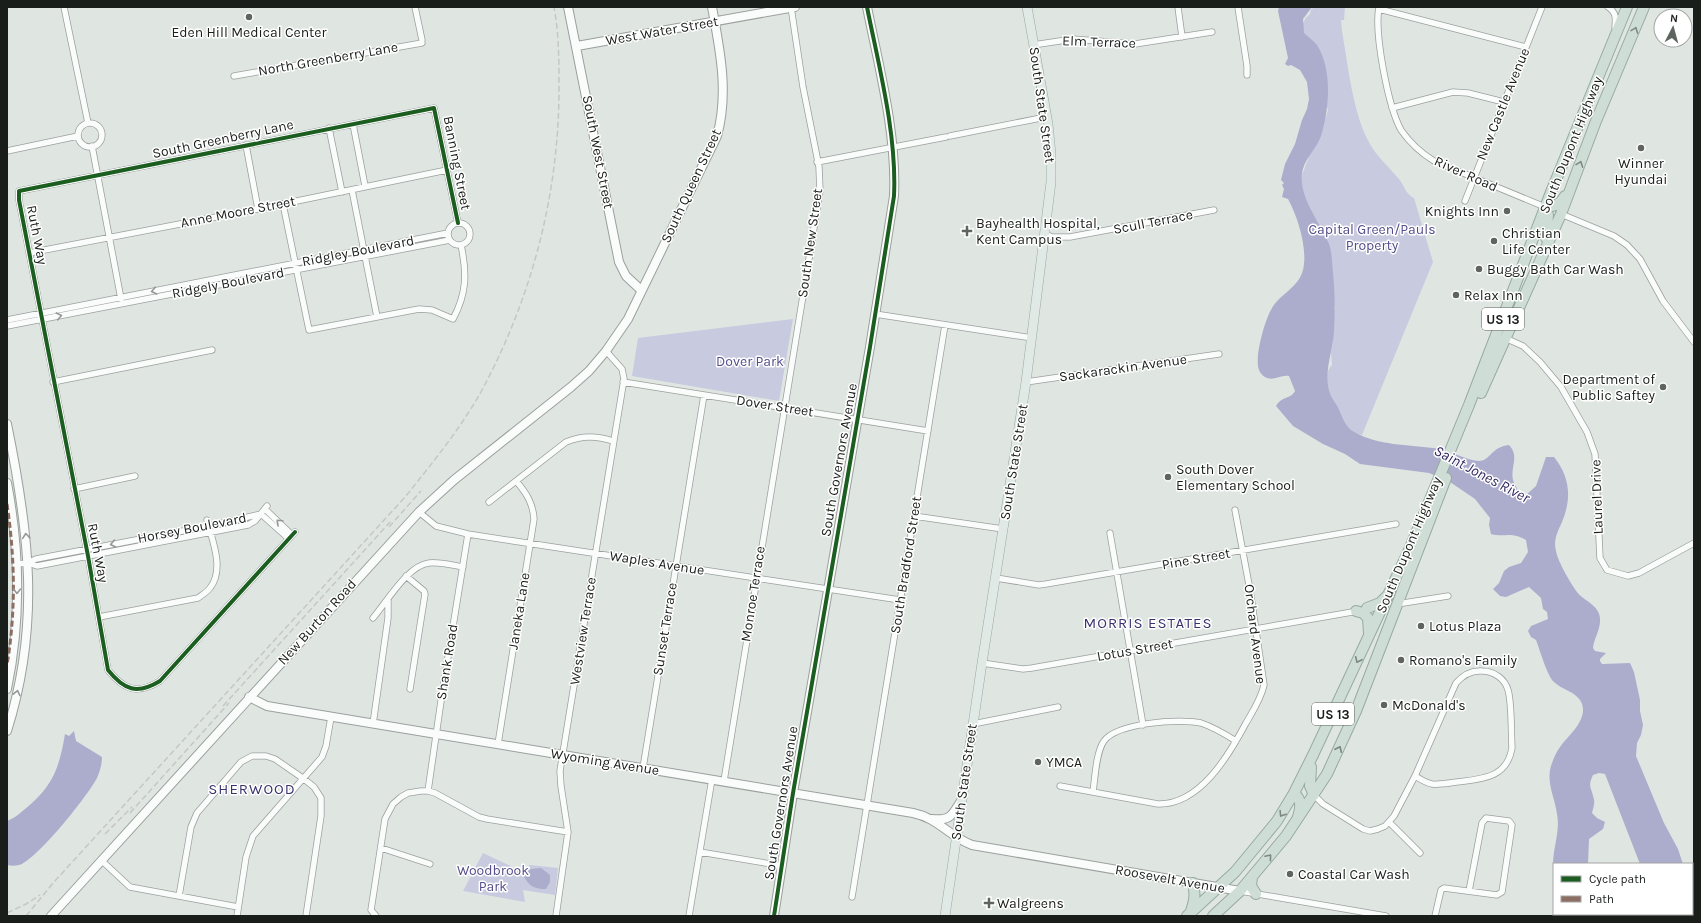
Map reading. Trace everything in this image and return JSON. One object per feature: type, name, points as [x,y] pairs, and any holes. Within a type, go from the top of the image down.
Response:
[{"type":"highway","name":"South Dupont Highway","points":[[1189,915],[1220,888],[1235,872],[1277,821],[1294,793],[1313,756],[1382,611],[1537,265],[1550,212],[1551,192],[1627,7]]},
{"type":"highway","name":"South Dupont Highway","points":[[1455,447],[1470,405],[1550,212],[1561,203],[1569,189],[1644,7]]},
{"type":"highway","name":"South Dupont Highway","points":[[1213,916],[1252,877],[1297,820],[1327,774],[1347,733],[1380,648],[1439,485]]},
{"type":"highway","points":[[1367,608],[1380,603],[1389,595]]},
{"type":"highway","points":[[1356,611],[1363,613],[1368,618],[1370,627],[1369,636]]},
{"type":"highway","points":[[1380,648],[1387,618],[1386,613],[1382,611]]},
{"type":"highway","points":[[1313,756],[1309,778],[1310,786],[1314,795]]},
{"type":"highway","points":[[1294,793],[1300,802],[1297,820]]},
{"type":"highway","points":[[1235,872],[1233,883],[1238,891]]},
{"type":"highway","points":[[1252,877],[1251,886],[1256,894]]},
{"type":"highway","points":[[1189,915],[1195,900],[1194,883]]},
{"type":"main road","name":"South State Street","points":[[945,916],[982,663],[1026,382],[1052,172],[1046,117],[1027,7]]},
{"type":"street","points":[[64,7],[88,123]]},
{"type":"street","name":"North Greenberry Lane","points":[[234,76],[422,42],[415,7]]},
{"type":"street","name":"South West Street","points":[[568,7],[619,262],[626,276],[642,290]]},
{"type":"street","name":"South Queen Street","points":[[606,351],[628,319],[706,161],[720,124],[723,107],[723,76],[712,7]]},
{"type":"street","name":"West Water Street","points":[[577,46],[792,7]]},
{"type":"street","name":"South New Street","points":[[783,408],[820,190],[817,162],[803,87],[792,7]]},
{"type":"street","name":"South Governors Avenue","points":[[774,916],[783,866],[793,793],[858,420],[894,196],[895,177],[893,147],[867,7]]},
{"type":"street","points":[[1178,7],[1182,37]]},
{"type":"street","points":[[1238,7],[1247,75]]},
{"type":"street","name":"New Castle Avenue","points":[[1465,201],[1542,7]]},
{"type":"street","points":[[1608,7],[1614,12],[1616,17],[1614,39]]},
{"type":"street","points":[[1379,8],[1526,47]]},
{"type":"street","name":"River Road","points":[[1379,8],[1378,41],[1392,108],[1409,141],[1422,153],[1434,161],[1550,212],[1614,236],[1628,245],[1640,259],[1663,301],[1694,342]]},
{"type":"street","name":"Elm Terrace","points":[[1033,45],[1073,39],[1135,44],[1212,32]]},
{"type":"street","points":[[1392,108],[1438,94],[1453,92],[1468,93],[1504,102]]},
{"type":"street","name":"South Greenberry Lane","points":[[18,193],[19,191],[97,175],[434,108]]},
{"type":"street","name":"Banning Street","points":[[434,108],[458,223]]},
{"type":"street","points":[[817,162],[1046,117]]},
{"type":"street","points":[[88,123],[98,126],[101,132],[100,140],[92,146],[84,145],[79,140],[78,136],[79,129],[88,123]]},
{"type":"street","points":[[353,124],[365,186]]},
{"type":"street","points":[[329,128],[342,192]]},
{"type":"street","points":[[7,151],[78,136]]},
{"type":"street","points":[[246,145],[258,209]]},
{"type":"street","points":[[92,146],[122,304]]},
{"type":"street","name":"Anne Moore Street","points":[[29,253],[258,209],[447,170]]},
{"type":"street","points":[[352,190],[377,317]]},
{"type":"street","name":"Ruth Way","points":[[18,193],[53,382],[87,549],[108,670],[116,680],[132,689],[143,689],[160,681],[292,535],[264,510]]},
{"type":"street","points":[[283,204],[308,330],[419,309],[432,310],[453,319],[462,297],[465,283],[465,268],[461,245]]},
{"type":"street","name":"Scull Terrace","points":[[1044,234],[1052,237],[1070,237],[1214,210]]},
{"type":"street","points":[[458,223],[467,226],[470,232],[469,240],[461,245],[456,245],[450,240],[448,233],[450,227],[458,223]]},
{"type":"street","name":"Ridgley Boulevard","points":[[220,278],[230,279],[295,263],[448,233]]},
{"type":"street","name":"Ridgely Boulevard","points":[[7,320],[122,304],[230,279],[297,270],[450,240]]},
{"type":"street","name":"Ridgely Boulevard","points":[[7,326],[41,316],[120,297],[220,278]]},
{"type":"street","points":[[875,314],[1032,338]]},
{"type":"street","name":"South Bradford Street","points":[[852,897],[945,325]]},
{"type":"street","name":"Laurel Drive","points":[[1505,338],[1523,346],[1540,362],[1561,387],[1586,432],[1595,454],[1600,558],[1607,570],[1628,576],[1639,573],[1694,543]]},
{"type":"street","points":[[53,382],[212,350]]},
{"type":"street","name":"Westview Terrace","points":[[556,916],[568,832],[560,786],[563,755],[623,382],[622,369],[606,351]]},
{"type":"street","name":"New Burton Road","points":[[51,916],[419,512],[454,480],[571,387],[589,371],[606,351]]},
{"type":"street","name":"Sackarackin Avenue","points":[[1026,382],[1219,354]]},
{"type":"street","name":"Dover Street","points":[[623,382],[928,431]]},
{"type":"street","name":"Sunset Terrace","points":[[643,768],[704,395]]},
{"type":"street","name":"Monroe Terrace","points":[[724,781],[783,408]]},
{"type":"street","points":[[7,424],[24,511],[29,601],[24,658],[7,731]]},
{"type":"street","points":[[490,502],[566,442],[577,437],[586,436],[613,441]]},
{"type":"street","points":[[74,489],[135,476]]},
{"type":"street","name":"Janeka Lane","points":[[498,744],[530,543],[533,511],[529,496],[517,482]]},
{"type":"street","points":[[7,483],[12,509],[17,564],[16,632],[7,689]]},
{"type":"street","name":"Horsey Boulevard","points":[[28,563],[37,566],[248,526],[255,521],[264,510]]},
{"type":"street","name":"Horsey Boulevard","points":[[17,564],[28,563],[36,559],[264,510]]},
{"type":"street","name":"Orchard Avenue","points":[[1060,786],[1158,804],[1173,803],[1190,794],[1210,778],[1236,741],[1262,694],[1264,685],[1257,630],[1235,510]]},
{"type":"street","name":"Waples Avenue","points":[[419,512],[436,526],[468,534],[900,600]]},
{"type":"street","points":[[914,516],[1003,529]]},
{"type":"street","points":[[99,617],[198,598],[210,588],[216,577],[217,562],[208,523]]},
{"type":"street","name":"Pine Street","points":[[996,578],[1042,585],[1396,524]]},
{"type":"street","points":[[1110,533],[1143,725]]},
{"type":"street","name":"Shank Road","points":[[428,791],[468,534]]},
{"type":"street","points":[[373,618],[406,576],[420,565],[429,563],[463,567]]},
{"type":"street","points":[[406,576],[424,591],[425,594],[410,689]]},
{"type":"street","points":[[1397,604],[1448,596]]},
{"type":"street","points":[[373,724],[388,618],[388,600]]},
{"type":"street","name":"Lotus Street","points":[[982,663],[1026,669],[1257,630],[1367,608],[1382,611]]},
{"type":"street","points":[[1314,795],[1323,804],[1363,829],[1378,829],[1389,822],[1415,776],[1456,683],[1470,672],[1483,671],[1490,672],[1502,680],[1508,690],[1512,748],[1511,755],[1506,766],[1494,775],[1470,780],[1432,784],[1415,776]]},
{"type":"street","name":"Wyoming Avenue","points":[[249,697],[267,706],[919,814],[932,819],[957,836]]},
{"type":"street","points":[[973,724],[1058,707]]},
{"type":"street","points":[[237,916],[248,848],[253,836],[304,779],[325,752],[331,717]]},
{"type":"street","points":[[1093,792],[1099,753],[1105,740],[1115,732],[1168,721],[1189,721],[1209,726],[1236,741]]},
{"type":"street","points":[[179,896],[191,826],[197,812],[241,762],[252,756],[270,757],[304,779],[318,793],[322,807],[306,916]]},
{"type":"street","points":[[689,916],[712,779]]},
{"type":"street","points":[[376,916],[371,910],[386,819],[393,804],[408,793],[428,791],[479,817],[568,832]]},
{"type":"street","points":[[932,819],[940,820],[949,818],[962,800]]},
{"type":"street","points":[[1435,916],[1441,890],[1447,888],[1497,895],[1502,892],[1512,825],[1509,821],[1486,818],[1482,823],[1469,891]]},
{"type":"street","points":[[1389,822],[1420,853]]},
{"type":"street","name":"Roosevelt Avenue","points":[[957,836],[966,843],[978,847],[1386,916]]},
{"type":"street","points":[[381,848],[430,864]]},
{"type":"street","points":[[700,852],[783,866]]},
{"type":"street","points":[[101,860],[130,887],[238,907]]},
{"type":"green space","name":"Capital Green/Pauls Property","points":[[1316,7],[1345,7],[1344,20],[1341,20],[1342,31],[1359,119],[1373,149],[1399,179],[1409,195],[1414,198],[1433,262],[1362,435],[1346,431],[1328,387],[1328,371],[1332,365],[1332,322],[1335,307],[1331,301],[1299,183],[1328,110],[1300,23],[1304,22],[1310,14],[1311,9]]},
{"type":"green space","name":"Dover Park","points":[[793,319],[779,401],[632,376],[638,338]]},
{"type":"green space","name":"Woodbrook Park","points":[[483,853],[521,871],[530,865],[558,868],[555,895],[523,890],[525,902],[463,891]]},
{"type":"water","name":"Saint Jones River","points":[[1279,7],[1312,7],[1303,19],[1304,33],[1317,45],[1326,66],[1328,90],[1324,126],[1319,141],[1303,169],[1302,183],[1307,201],[1329,244],[1331,254],[1335,317],[1328,372],[1331,396],[1348,427],[1356,433],[1374,440],[1393,444],[1439,449],[1468,459],[1479,461],[1486,459],[1498,448],[1509,445],[1514,454],[1512,475],[1513,482],[1519,492],[1526,495],[1536,486],[1546,457],[1554,457],[1563,472],[1568,488],[1567,505],[1556,539],[1555,547],[1557,556],[1577,592],[1594,606],[1599,614],[1599,626],[1593,648],[1595,651],[1606,653],[1600,661],[1602,664],[1630,663],[1634,672],[1640,700],[1640,711],[1643,725],[1641,735],[1637,743],[1636,756],[1664,823],[1678,849],[1683,863],[1640,863],[1605,774],[1599,773],[1593,775],[1590,782],[1590,788],[1594,801],[1592,813],[1597,818],[1605,822],[1603,829],[1589,839],[1588,863],[1553,863],[1558,822],[1550,784],[1550,772],[1557,751],[1577,726],[1583,711],[1580,700],[1577,696],[1551,679],[1536,640],[1531,637],[1528,631],[1531,626],[1548,619],[1547,612],[1543,609],[1541,598],[1529,587],[1506,597],[1500,596],[1493,589],[1499,583],[1504,571],[1509,567],[1521,563],[1528,552],[1526,540],[1512,535],[1491,534],[1489,525],[1490,518],[1475,499],[1450,482],[1429,473],[1360,464],[1345,454],[1323,444],[1293,426],[1276,406],[1281,400],[1291,396],[1295,391],[1289,376],[1271,379],[1263,376],[1259,371],[1259,348],[1263,329],[1269,313],[1280,298],[1301,276],[1304,262],[1301,234],[1292,206],[1288,199],[1282,197],[1284,189],[1282,185],[1284,183],[1281,180],[1285,164],[1295,144],[1309,99],[1307,82],[1300,70],[1291,65],[1288,66],[1285,64],[1288,58],[1278,11]]},
{"type":"water","points":[[74,731],[76,741],[102,757],[101,768],[97,778],[74,811],[41,849],[22,864],[14,866],[7,865],[7,821],[17,816],[35,801],[48,784],[57,767],[65,734],[69,736]]},
{"type":"water","points":[[541,868],[550,875],[550,882],[546,889],[533,887],[524,877],[525,873],[531,869]]},
{"type":"railway","points":[[26,916],[54,882],[406,496],[456,431],[474,404],[500,355],[515,318],[528,282],[548,206],[558,128],[559,58],[554,7]]},
{"type":"railway","points":[[389,527],[421,491]]},
{"type":"railway","points":[[223,706],[391,521]]},
{"type":"railway","points":[[130,813],[229,703]]},
{"type":"railway","points":[[105,834],[132,807]]},
{"type":"railway","points":[[7,913],[40,895]]},
{"type":"marked path","points":[[7,504],[13,564],[12,625],[7,665]]},
{"type":"cycle path","points":[[774,916],[793,793],[870,347],[894,196],[893,149],[890,125],[882,77],[867,7]]},
{"type":"cycle path","points":[[295,532],[160,681],[144,688],[131,688],[125,686],[108,670],[88,556],[19,200],[19,191],[434,108],[458,223]]},
{"type":"place","name":"Eden Hill Medical Center","points":[[249,17]]},
{"type":"place","name":"Winner Hyundai","points":[[1641,148]]},
{"type":"place","name":"Knights Inn","points":[[1507,211]]},
{"type":"place","name":"Bayhealth Hospital, Kent Campus","points":[[967,231]]},
{"type":"place","name":"Christian Life Center","points":[[1494,241]]},
{"type":"place","name":"Buggy Bath Car Wash","points":[[1479,269]]},
{"type":"place","name":"Relax Inn","points":[[1456,295]]},
{"type":"place","name":"Department of Public Saftey","points":[[1663,387]]},
{"type":"place","name":"South Dover Elementary School","points":[[1168,477]]},
{"type":"place","name":"Lotus Plaza","points":[[1421,626]]},
{"type":"place","name":"Romano's Family","points":[[1401,660]]},
{"type":"place","name":"McDonald's","points":[[1384,705]]},
{"type":"place","name":"YMCA","points":[[1038,762]]},
{"type":"place","name":"Coastal Car Wash","points":[[1290,874]]},
{"type":"place","name":"Walgreens","points":[[989,903]]},
{"type":"district","name":"MORRIS ESTATES","points":[[1148,623]]},
{"type":"district","name":"SHERWOOD","points":[[252,789]]}]
